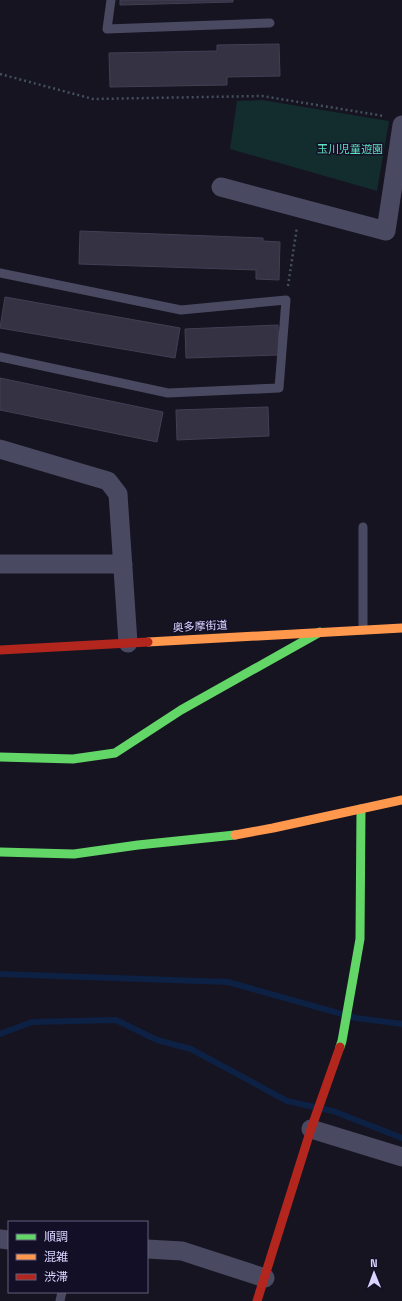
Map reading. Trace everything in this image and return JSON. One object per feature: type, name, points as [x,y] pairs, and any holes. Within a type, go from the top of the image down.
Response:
[{"type":"street","points":[[222,187],[386,231],[399,166],[396,121]]},
{"type":"street","points":[[0,449],[108,481],[118,494],[128,643]]},
{"type":"street","points":[[0,564],[123,564]]},
{"type":"street","name":"奥多摩街道","points":[[0,650],[402,628]]},
{"type":"street","points":[[0,757],[73,759],[115,753],[181,710],[320,632]]},
{"type":"street","points":[[0,852],[74,854],[138,845],[220,837],[402,800]]},
{"type":"street","points":[[257,1301],[313,1124],[342,1041],[360,939],[361,809]]},
{"type":"street","points":[[313,1124],[402,1157]]},
{"type":"street","points":[[148,1249],[182,1251],[265,1278]]},
{"type":"lane","points":[[111,0],[107,29],[270,23]]},
{"type":"lane","points":[[0,273],[181,310],[286,300],[279,388],[168,393],[0,357]]},
{"type":"lane","points":[[363,527],[363,630]]},
{"type":"path","points":[[0,74],[92,99],[262,96],[396,121]]},
{"type":"path","points":[[286,300],[300,208]]},
{"type":"green space","name":"玉川児童遊園","points":[[262,100],[389,121],[377,191],[230,149],[237,101]]},
{"type":"building","points":[[120,0],[233,0],[233,2],[120,5]]},
{"type":"building","points":[[279,44],[280,76],[227,77],[227,85],[110,87],[109,53],[217,51],[217,45]]},
{"type":"building","points":[[80,231],[263,238],[263,241],[280,242],[279,280],[256,279],[256,270],[79,264]]},
{"type":"building","points":[[5,297],[180,328],[175,358],[0,328]]},
{"type":"building","points":[[278,325],[279,355],[186,358],[185,329]]},
{"type":"building","points":[[0,378],[163,412],[157,442],[0,410]]},
{"type":"building","points":[[268,407],[269,436],[177,440],[176,410]]},
{"type":"waterway","points":[[0,974],[228,982],[356,1018],[402,1024]]},
{"type":"waterway","points":[[0,1034],[32,1022],[116,1020],[157,1040],[191,1049],[287,1101],[333,1111],[402,1138]]},
{"type":"traffic: fast","points":[[0,757],[73,759],[115,753],[181,710],[320,632]]},
{"type":"traffic: fast","points":[[340,1047],[360,939],[361,809]]},
{"type":"traffic: fast","points":[[0,852],[74,854],[138,845],[235,835]]},
{"type":"traffic: slow","points":[[148,642],[402,628]]},
{"type":"traffic: slow","points":[[235,835],[402,800]]},
{"type":"traffic: jam","points":[[0,650],[148,642]]},
{"type":"traffic: jam","points":[[257,1301],[311,1129],[340,1047]]}]
